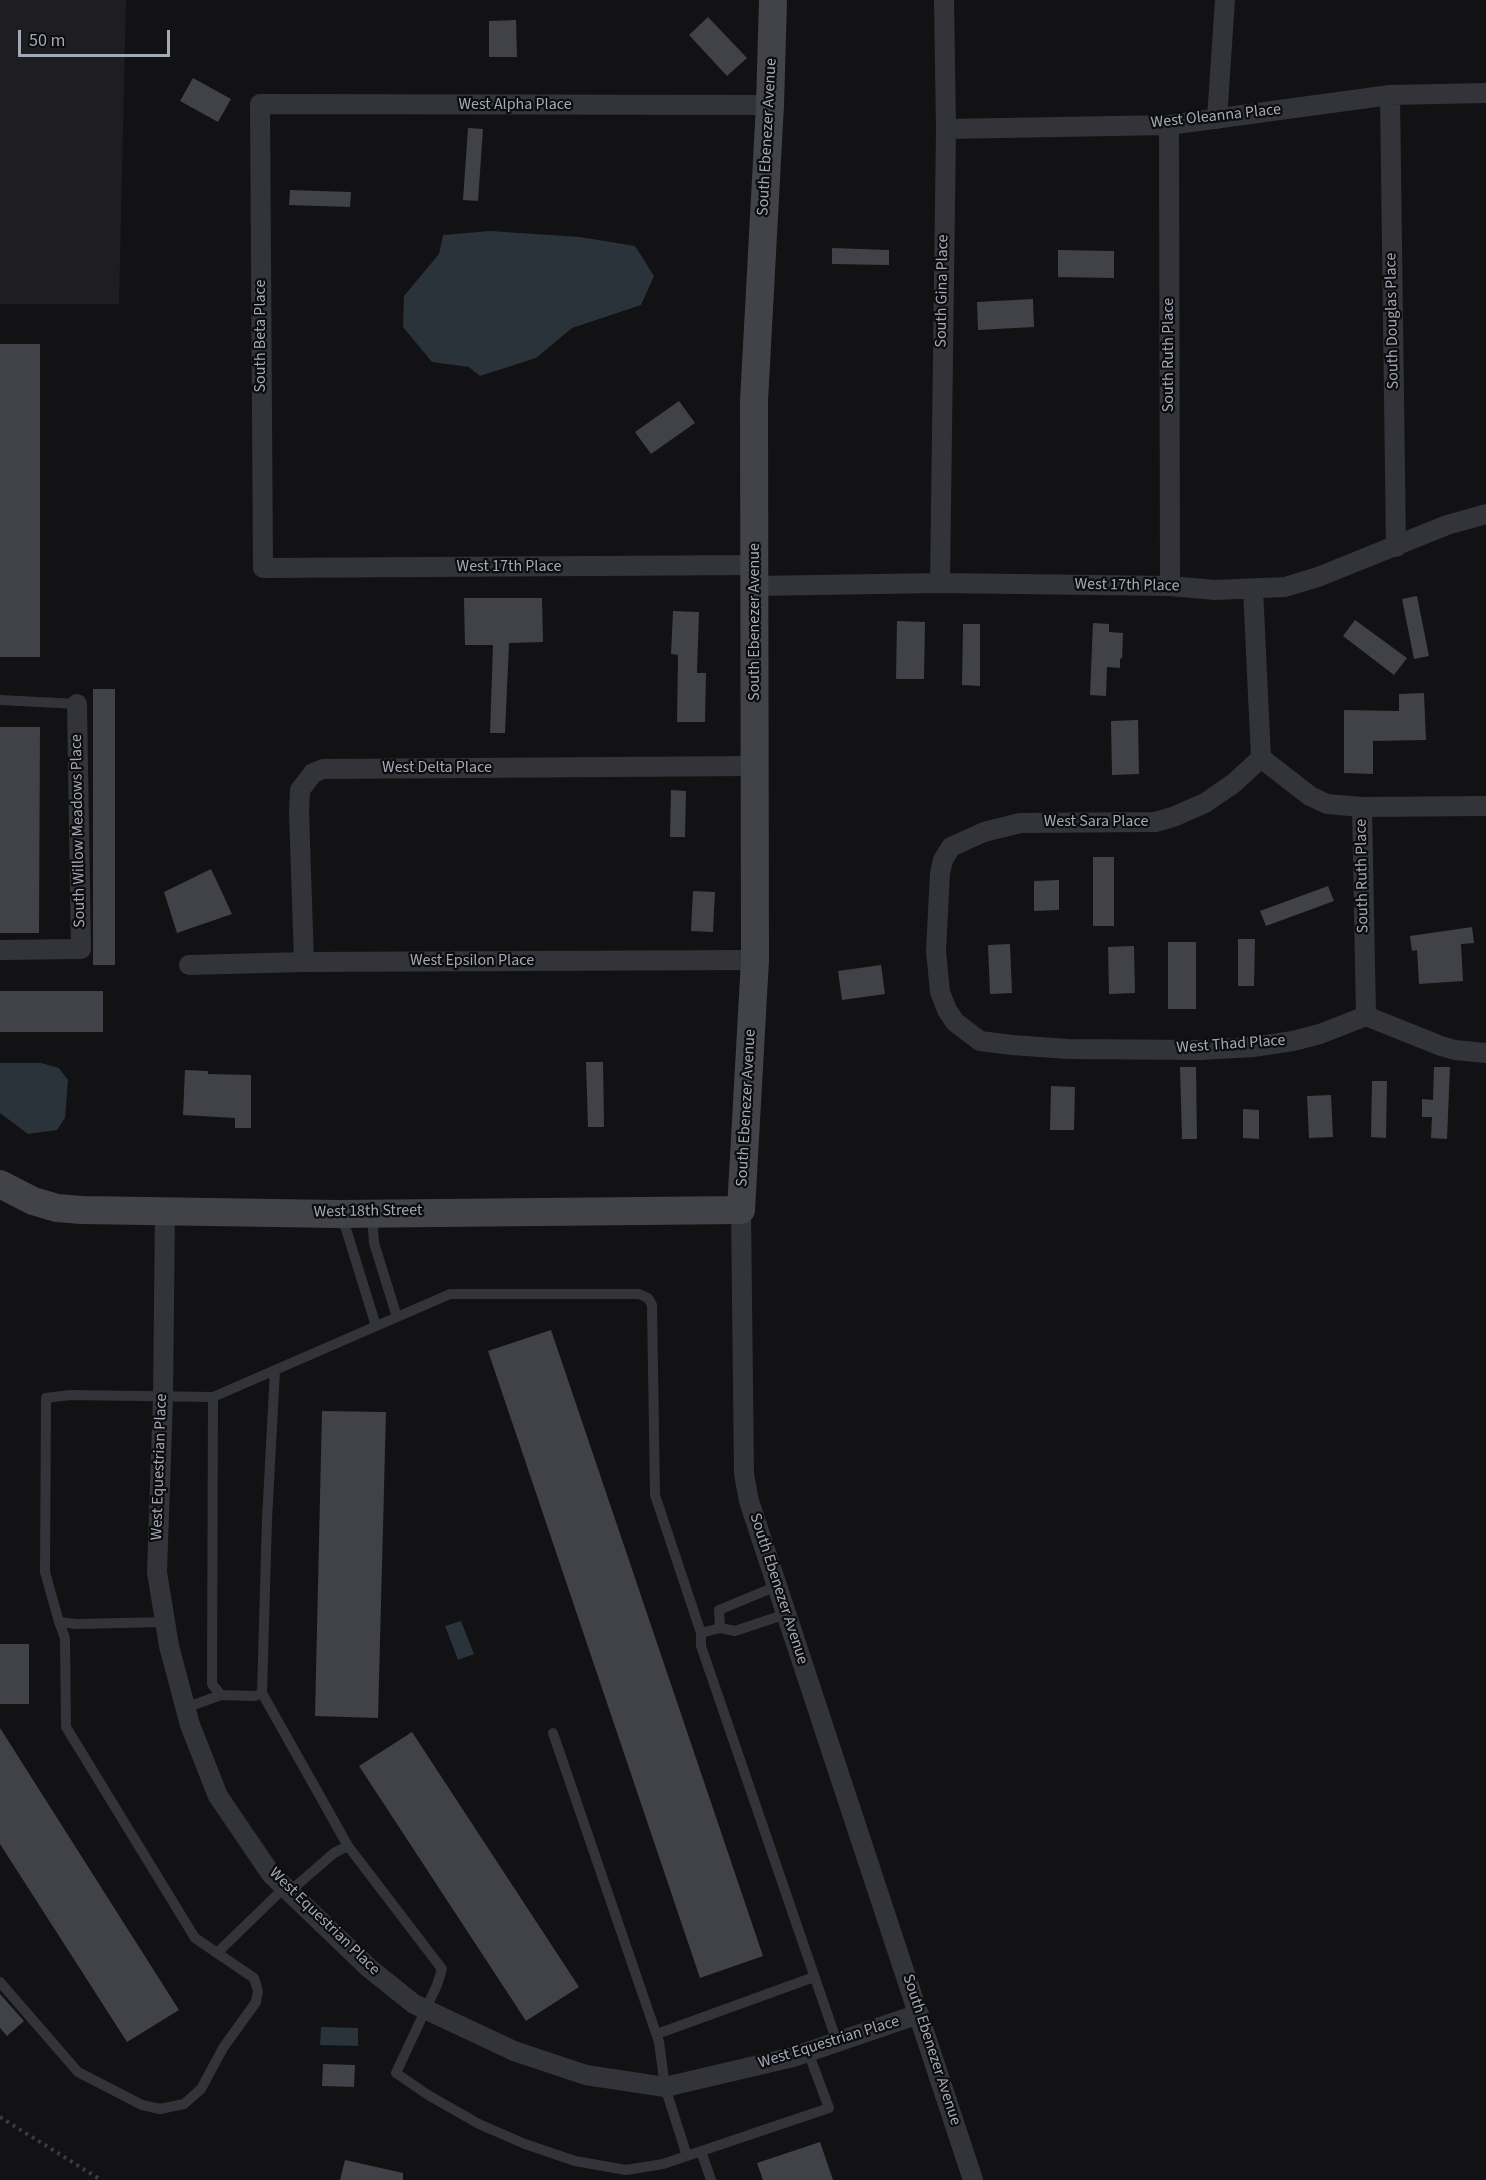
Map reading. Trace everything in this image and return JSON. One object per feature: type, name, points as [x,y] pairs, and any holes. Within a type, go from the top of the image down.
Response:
[{"type":"street","name":"South Ebenezer Avenue","points":[[773,0],[770,105],[754,401],[755,960],[741,1210],[744,1474],[749,1501],[973,2180]]},
{"type":"street","name":"South Gina Place","points":[[939,583],[946,129],[944,0]]},
{"type":"street","points":[[1217,119],[1225,0]]},
{"type":"street","name":"West Oleanna Place","points":[[946,129],[1169,125],[1390,95],[1486,93]]},
{"type":"street","name":"South Douglas Place","points":[[1390,95],[1396,547]]},
{"type":"street","name":"West Alpha Place","points":[[260,104],[770,105]]},
{"type":"street","name":"South Beta Place","points":[[260,104],[263,568]]},
{"type":"street","name":"South Ruth Place","points":[[1169,125],[1170,586]]},
{"type":"street","name":"West 17th Place","points":[[263,568],[756,575],[939,583],[1253,589],[1285,587],[1318,577],[1447,525],[1486,514]]},
{"type":"street","points":[[1253,589],[1261,758]]},
{"type":"street","name":"South Willow Meadows Place","points":[[0,950],[81,949],[77,704]]},
{"type":"street","name":"South Ruth Place","points":[[1261,758],[1310,796],[1327,804],[1362,807],[1366,1016]]},
{"type":"street","name":"West Sara Place","points":[[967,1032],[955,1022],[940,992],[936,951],[939,873],[951,848],[984,832],[1020,822],[1155,822],[1173,818],[1205,803],[1234,783],[1261,758]]},
{"type":"street","name":"West Delta Place","points":[[304,962],[298,811],[300,790],[313,773],[323,769],[754,766]]},
{"type":"street","points":[[1362,807],[1486,806]]},
{"type":"street","name":"West Epsilon Place","points":[[189,965],[304,962],[755,960]]},
{"type":"street","points":[[1366,1016],[1441,1046],[1455,1050],[1486,1053]]},
{"type":"street","name":"West Thad Place","points":[[967,1032],[980,1041],[1012,1045],[1068,1049],[1202,1050],[1253,1047],[1293,1041],[1320,1034],[1366,1016]]},
{"type":"street","name":"West 18th Street","points":[[0,1184],[33,1201],[57,1208],[82,1210],[338,1214],[741,1210]]},
{"type":"street","name":"West Equestrian Place","points":[[165,1210],[163,1398],[157,1572],[169,1646],[190,1725],[218,1796],[271,1874],[369,1968],[414,2004],[514,2051],[585,2075],[665,2087],[808,2052],[919,2014]]},
{"type":"lane","points":[[0,700],[77,704]]},
{"type":"lane","points":[[378,1212],[373,1228],[374,1243],[397,1317]]},
{"type":"lane","points":[[338,1214],[346,1229],[376,1326]]},
{"type":"lane","points":[[0,1982],[78,2072],[142,2105],[160,2109],[184,2104],[201,2089],[223,2048],[256,2001],[258,1991],[254,1978],[195,1938],[66,1726],[65,1638],[45,1572],[46,1398],[70,1395],[213,1397],[450,1294],[639,1294],[648,1298],[652,1305],[655,1495],[701,1633],[701,1646],[837,2042]]},
{"type":"lane","points":[[275,1370],[267,1520],[262,1693],[348,1846],[442,1969],[437,1985],[396,2073],[459,2113],[525,2144],[575,2162],[626,2170],[663,2164],[829,2108],[808,2052]]},
{"type":"lane","points":[[213,1397],[212,1684],[221,1695]]},
{"type":"lane","points":[[720,1628],[719,1610],[777,1586]]},
{"type":"lane","points":[[701,1633],[720,1628],[735,1631],[786,1614]]},
{"type":"lane","points":[[59,1622],[76,1624],[165,1622]]},
{"type":"lane","points":[[185,1708],[221,1695],[255,1696],[262,1693]]},
{"type":"lane","points":[[553,1733],[657,2034],[665,2087],[687,2156]]},
{"type":"lane","points":[[217,1953],[287,1889],[334,1853],[348,1846]]},
{"type":"lane","points":[[657,2034],[814,1977]]},
{"type":"lane","points":[[701,2151],[711,2180]]},
{"type":"path","points":[[0,2117],[101,2180]]},
{"type":"shaded area","points":[[0,0],[126,0],[119,304],[0,304]]},
{"type":"shaded area","points":[[490,231],[580,237],[635,246],[654,276],[641,305],[572,328],[536,358],[480,376],[469,367],[432,362],[403,327],[404,296],[439,254],[443,235]]},
{"type":"shaded area","points":[[0,1063],[41,1063],[59,1068],[68,1080],[65,1118],[57,1130],[28,1134],[0,1113]]},
{"type":"shaded area","points":[[461,1621],[474,1654],[458,1660],[445,1626]]},
{"type":"shaded area","points":[[321,2027],[358,2028],[358,2046],[320,2045]]},
{"type":"building","points":[[708,17],[747,58],[727,76],[689,35]]},
{"type":"building","points":[[516,20],[517,57],[489,57],[489,21]]},
{"type":"building","points":[[193,78],[231,99],[218,122],[180,101]]},
{"type":"building","points":[[468,128],[483,129],[478,201],[463,200]]},
{"type":"building","points":[[290,190],[351,192],[350,207],[289,205]]},
{"type":"building","points":[[832,248],[889,250],[889,265],[832,264]]},
{"type":"building","points":[[1058,250],[1114,251],[1114,278],[1058,277]]},
{"type":"building","points":[[1033,299],[1034,327],[978,330],[977,302]]},
{"type":"building","points":[[0,344],[40,344],[40,657],[0,657]]},
{"type":"building","points":[[679,401],[695,423],[651,454],[635,432]]},
{"type":"building","points":[[1417,596],[1429,656],[1414,659],[1402,599]]},
{"type":"building","points":[[464,598],[542,598],[543,642],[509,643],[505,733],[490,733],[493,645],[465,645]]},
{"type":"building","points":[[673,611],[699,612],[697,673],[706,673],[705,722],[677,722],[678,655],[671,654]]},
{"type":"building","points":[[1355,620],[1407,658],[1394,675],[1343,636]]},
{"type":"building","points":[[897,621],[925,622],[924,679],[896,679]]},
{"type":"building","points":[[1093,623],[1109,624],[1109,632],[1123,633],[1120,668],[1107,667],[1106,696],[1090,695]]},
{"type":"building","points":[[963,624],[980,624],[980,686],[962,685]]},
{"type":"building","points":[[93,689],[115,689],[115,965],[93,965]]},
{"type":"building","points":[[1424,693],[1426,740],[1373,741],[1373,774],[1344,773],[1344,710],[1399,711],[1399,694]]},
{"type":"building","points":[[1138,720],[1139,774],[1112,775],[1111,721]]},
{"type":"building","points":[[0,727],[40,727],[39,933],[0,933]]},
{"type":"building","points":[[671,790],[686,791],[685,837],[670,837]]},
{"type":"building","points":[[1093,857],[1114,857],[1114,926],[1093,926]]},
{"type":"building","points":[[211,869],[232,914],[177,933],[164,892]]},
{"type":"building","points":[[1059,880],[1059,910],[1034,911],[1034,881]]},
{"type":"building","points":[[1328,886],[1334,901],[1266,926],[1260,911]]},
{"type":"building","points":[[693,891],[715,892],[713,932],[691,931]]},
{"type":"building","points":[[1472,927],[1474,943],[1461,944],[1463,981],[1419,984],[1417,950],[1412,951],[1410,936]]},
{"type":"building","points":[[1238,939],[1255,939],[1254,986],[1238,986]]},
{"type":"building","points":[[1168,942],[1196,942],[1196,1009],[1168,1009]]},
{"type":"building","points":[[1010,944],[1012,993],[990,994],[988,945]]},
{"type":"building","points":[[1134,946],[1135,993],[1109,994],[1108,947]]},
{"type":"building","points":[[881,965],[885,994],[842,1000],[838,971]]},
{"type":"building","points":[[0,991],[103,991],[103,1032],[0,1032]]},
{"type":"building","points":[[586,1062],[603,1062],[604,1127],[588,1127]]},
{"type":"building","points":[[1180,1067],[1196,1067],[1197,1139],[1182,1139]]},
{"type":"building","points":[[1434,1067],[1450,1067],[1447,1139],[1431,1138],[1432,1117],[1422,1117],[1422,1099],[1433,1100]]},
{"type":"building","points":[[185,1070],[208,1071],[208,1074],[251,1075],[251,1128],[235,1128],[235,1118],[183,1115]]},
{"type":"building","points":[[1372,1081],[1387,1081],[1386,1138],[1371,1137]]},
{"type":"building","points":[[1051,1086],[1075,1087],[1074,1130],[1050,1130]]},
{"type":"building","points":[[1331,1095],[1333,1137],[1309,1138],[1307,1096]]},
{"type":"building","points":[[1243,1109],[1259,1110],[1259,1139],[1243,1138]]},
{"type":"building","points":[[551,1330],[763,1956],[700,1978],[488,1351]]},
{"type":"building","points":[[322,1411],[386,1412],[378,1718],[315,1716]]},
{"type":"building","points":[[0,1644],[29,1644],[29,1704],[0,1704]]},
{"type":"building","points":[[0,1728],[179,2010],[127,2042],[0,1844]]},
{"type":"building","points":[[412,1732],[579,1987],[526,2021],[359,1766]]},
{"type":"building","points":[[0,1994],[24,2021],[7,2036],[0,2028]]},
{"type":"building","points":[[323,2064],[355,2065],[354,2087],[322,2086]]},
{"type":"building","points":[[820,2142],[833,2180],[763,2180],[757,2163]]},
{"type":"building","points":[[345,2160],[403,2173],[403,2180],[340,2180]]}]
